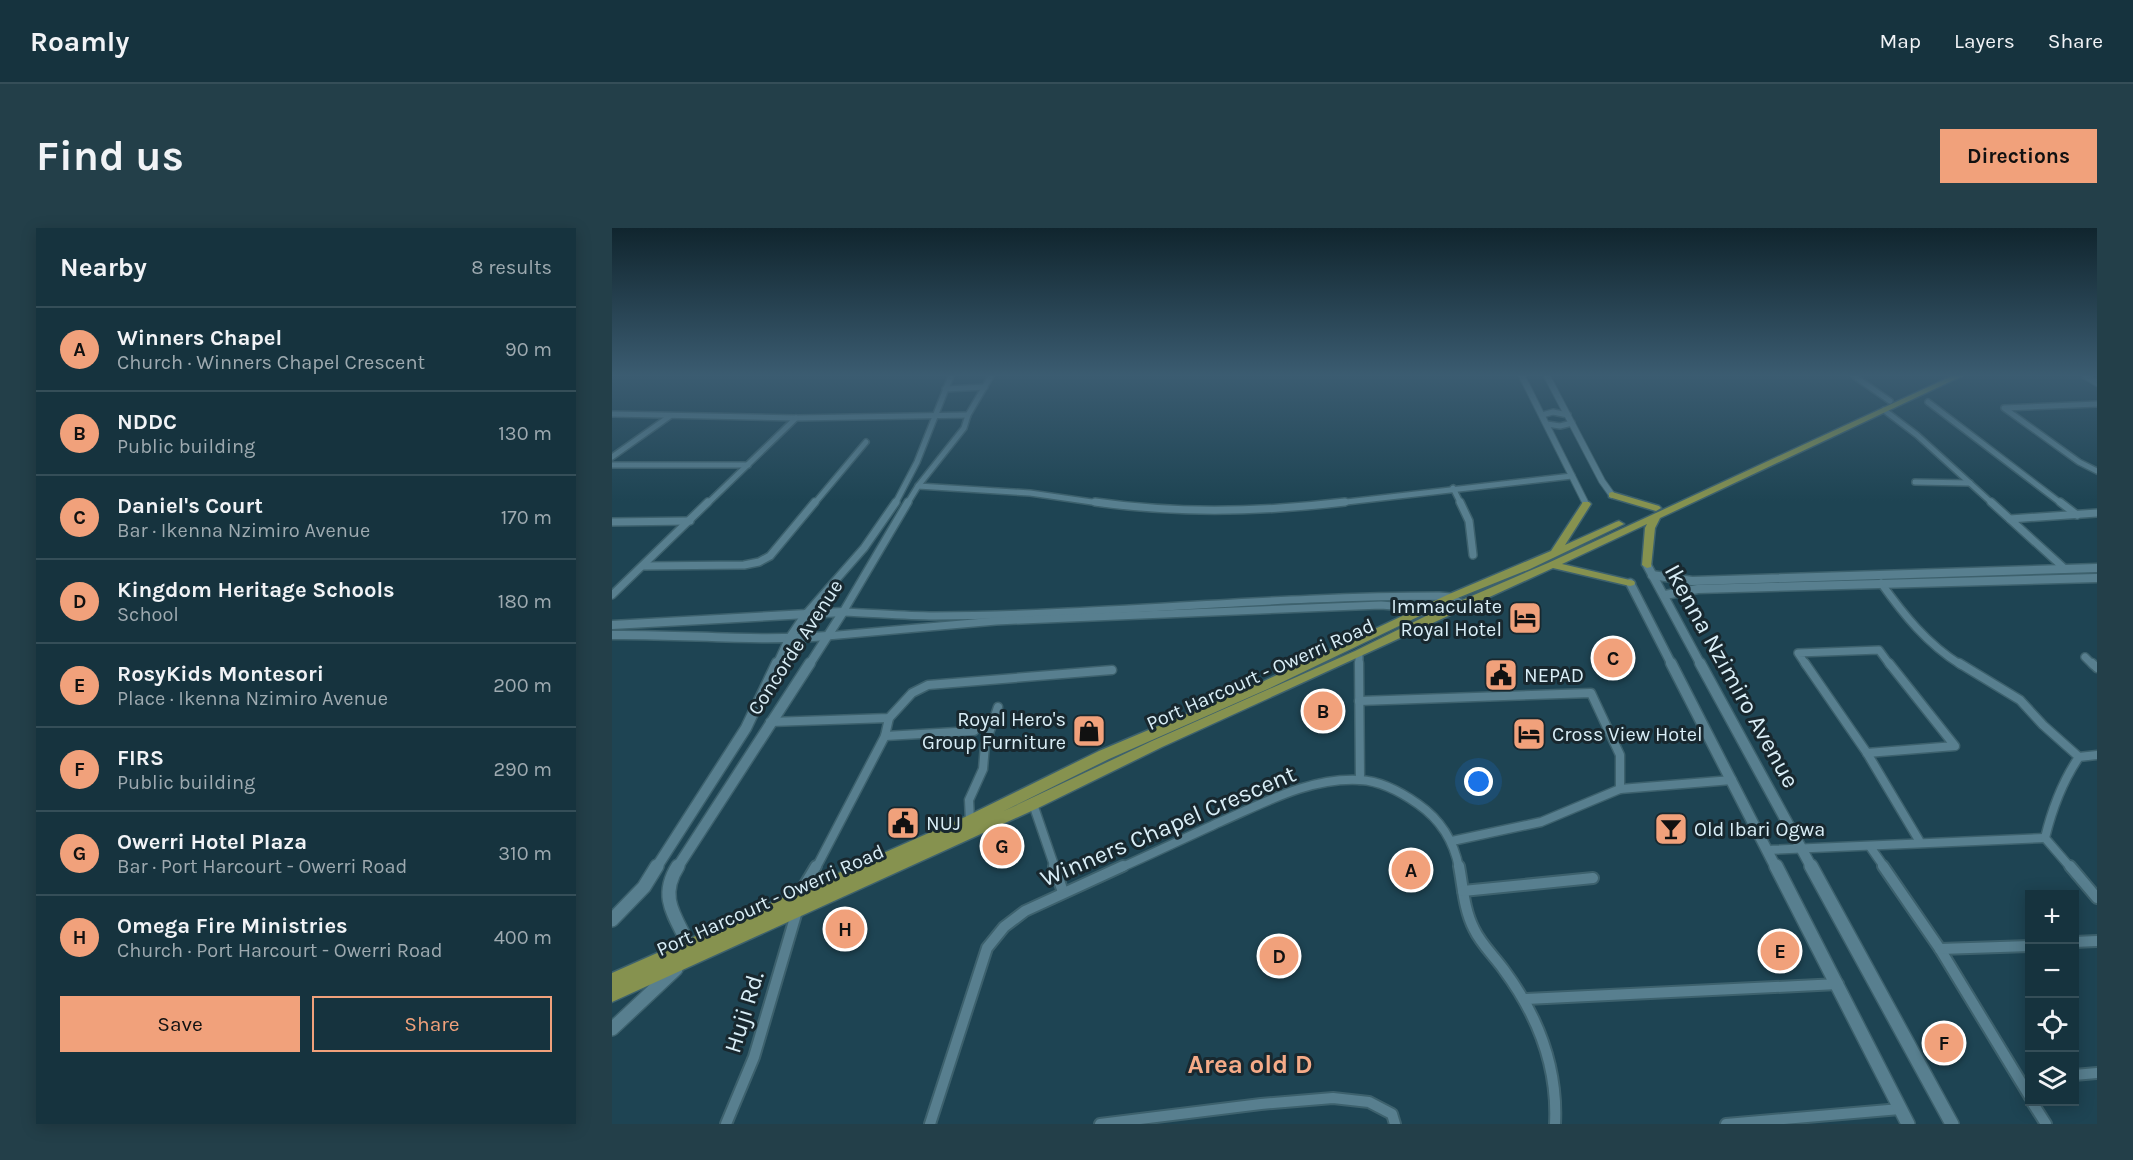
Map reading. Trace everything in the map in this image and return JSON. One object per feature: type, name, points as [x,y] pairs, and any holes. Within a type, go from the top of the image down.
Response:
[{"type":"main road","name":"Port Harcourt - Owerri Road","points":[[612,981],[689,945],[797,904],[1033,804],[1186,726],[1433,612],[1462,604],[1861,418]]},
{"type":"main road","points":[[1612,495],[1657,512],[1650,528],[1649,570]]},
{"type":"main road","points":[[1586,504],[1553,560],[1630,583]]},
{"type":"main road","name":"Port Harcourt - Owerri Road","points":[[612,994],[683,962],[1104,755],[1186,726],[1359,654],[1433,612],[1451,597],[1553,560]]},
{"type":"street","points":[[612,457],[667,418]]},
{"type":"street","points":[[784,418],[822,418]]},
{"type":"street","points":[[612,595],[796,418]]},
{"type":"street","name":"Concorde Avenue","points":[[612,920],[644,887],[722,766],[746,728],[789,639],[806,614],[856,558],[893,507],[912,474],[934,418]]},
{"type":"street","name":"Concorde Avenue","points":[[689,945],[667,899],[670,878],[843,612],[918,486],[964,428],[967,418]]},
{"type":"street","points":[[1544,418],[1586,504]]},
{"type":"street","points":[[1569,418],[1602,481],[1612,495]]},
{"type":"street","points":[[1899,418],[2065,569]]},
{"type":"street","points":[[1949,418],[2077,515]]},
{"type":"street","points":[[2018,418],[2079,462],[2097,471]]},
{"type":"street","points":[[1547,424],[1572,423]]},
{"type":"street","points":[[644,566],[744,565],[759,562],[770,556],[866,442]]},
{"type":"street","points":[[612,465],[748,465]]},
{"type":"street","points":[[918,486],[1030,493],[1136,508],[1205,511],[1303,507],[1572,476]]},
{"type":"street","points":[[1915,482],[1970,483]]},
{"type":"street","points":[[1453,488],[1469,521],[1473,555]]},
{"type":"street","points":[[2010,519],[2097,513]]},
{"type":"street","points":[[612,522],[690,521]]},
{"type":"street","points":[[1649,570],[1661,578],[1692,581],[2097,568]]},
{"type":"street","name":"Ikenna Nzimiro Avenue","points":[[1649,570],[1665,595],[1952,1124]]},
{"type":"street","points":[[1665,595],[1698,589],[2097,578]]},
{"type":"street","points":[[1630,583],[1908,1124]]},
{"type":"street","points":[[1881,583],[1906,617],[1939,651],[2020,700],[2043,725],[2079,757],[2097,755]]},
{"type":"street","points":[[612,625],[843,612],[933,616],[1228,604],[1350,596],[1451,597],[1462,604]]},
{"type":"street","points":[[612,635],[675,634],[789,639],[996,621],[1381,605],[1433,612]]},
{"type":"street","points":[[1867,753],[1955,746],[1879,650],[1798,652],[1867,753],[1920,842]]},
{"type":"street","points":[[1359,654],[1360,780]]},
{"type":"street","points":[[2085,657],[2097,668]]},
{"type":"street","points":[[770,722],[889,717],[912,693],[928,685],[1112,670]]},
{"type":"street","points":[[1359,701],[1591,693],[1620,755],[1620,789]]},
{"type":"street","points":[[970,821],[969,800],[983,769],[985,745],[998,707]]},
{"type":"street","name":"Huji Rd.","points":[[726,1124],[754,1057],[797,904],[885,736],[889,717]]},
{"type":"street","points":[[885,736],[974,731]]},
{"type":"street","points":[[2045,838],[2049,819],[2067,775],[2079,757]]},
{"type":"street","name":"Winners Chapel Crescent","points":[[930,1124],[987,948],[1004,927],[1025,911],[1064,892],[1287,792],[1321,784],[1360,780],[1403,794],[1424,808],[1442,825],[1452,841],[1473,927],[1526,999],[1554,1074],[1555,1124]]},
{"type":"street","points":[[1452,841],[1541,822],[1620,789],[1732,780]]},
{"type":"street","points":[[1033,804],[1064,892]]},
{"type":"street","points":[[1768,850],[1871,848],[1920,842],[2045,838]]},
{"type":"street","points":[[2045,838],[2097,898]]},
{"type":"street","points":[[1871,848],[1940,949],[2025,1081]]},
{"type":"street","points":[[1463,891],[1593,878]]},
{"type":"street","points":[[2079,942],[2097,941]]},
{"type":"street","points":[[1940,949],[2025,946]]},
{"type":"street","points":[[612,1029],[683,962]]},
{"type":"street","points":[[1526,999],[1838,984]]},
{"type":"street","points":[[2079,1075],[2097,1073]]},
{"type":"street","points":[[1100,1124],[1261,1104],[1333,1098],[1369,1102],[1392,1114],[1395,1124]]},
{"type":"street","points":[[2035,1106],[2046,1124]]},
{"type":"street","points":[[1726,1124],[1900,1109]]},
{"type":"place","name":"Immaculate Royal Hotel","points":[[1525,618]]},
{"type":"place","name":"Daniel's Court","points":[[1613,658]]},
{"type":"place","name":"NEPAD","points":[[1501,675]]},
{"type":"place","name":"NDDC","points":[[1323,711]]},
{"type":"place","name":"Royal Hero's Group Furniture","points":[[1089,731]]},
{"type":"place","name":"Cross View Hotel","points":[[1529,734]]},
{"type":"place","name":"NUJ","points":[[903,823]]},
{"type":"place","name":"Old Ibari Ogwa","points":[[1671,829]]},
{"type":"place","name":"Owerri Hotel Plaza","points":[[1002,846]]},
{"type":"place","name":"Winners Chapel","points":[[1411,870]]},
{"type":"place","name":"Omega Fire Ministries","points":[[845,929]]},
{"type":"place","name":"RosyKids Montesori","points":[[1780,951]]},
{"type":"place","name":"Kingdom Heritage Schools","points":[[1279,956]]},
{"type":"place","name":"FIRS","points":[[1944,1043]]},
{"type":"district","name":"Area old D","points":[[1250,1064]]}]
